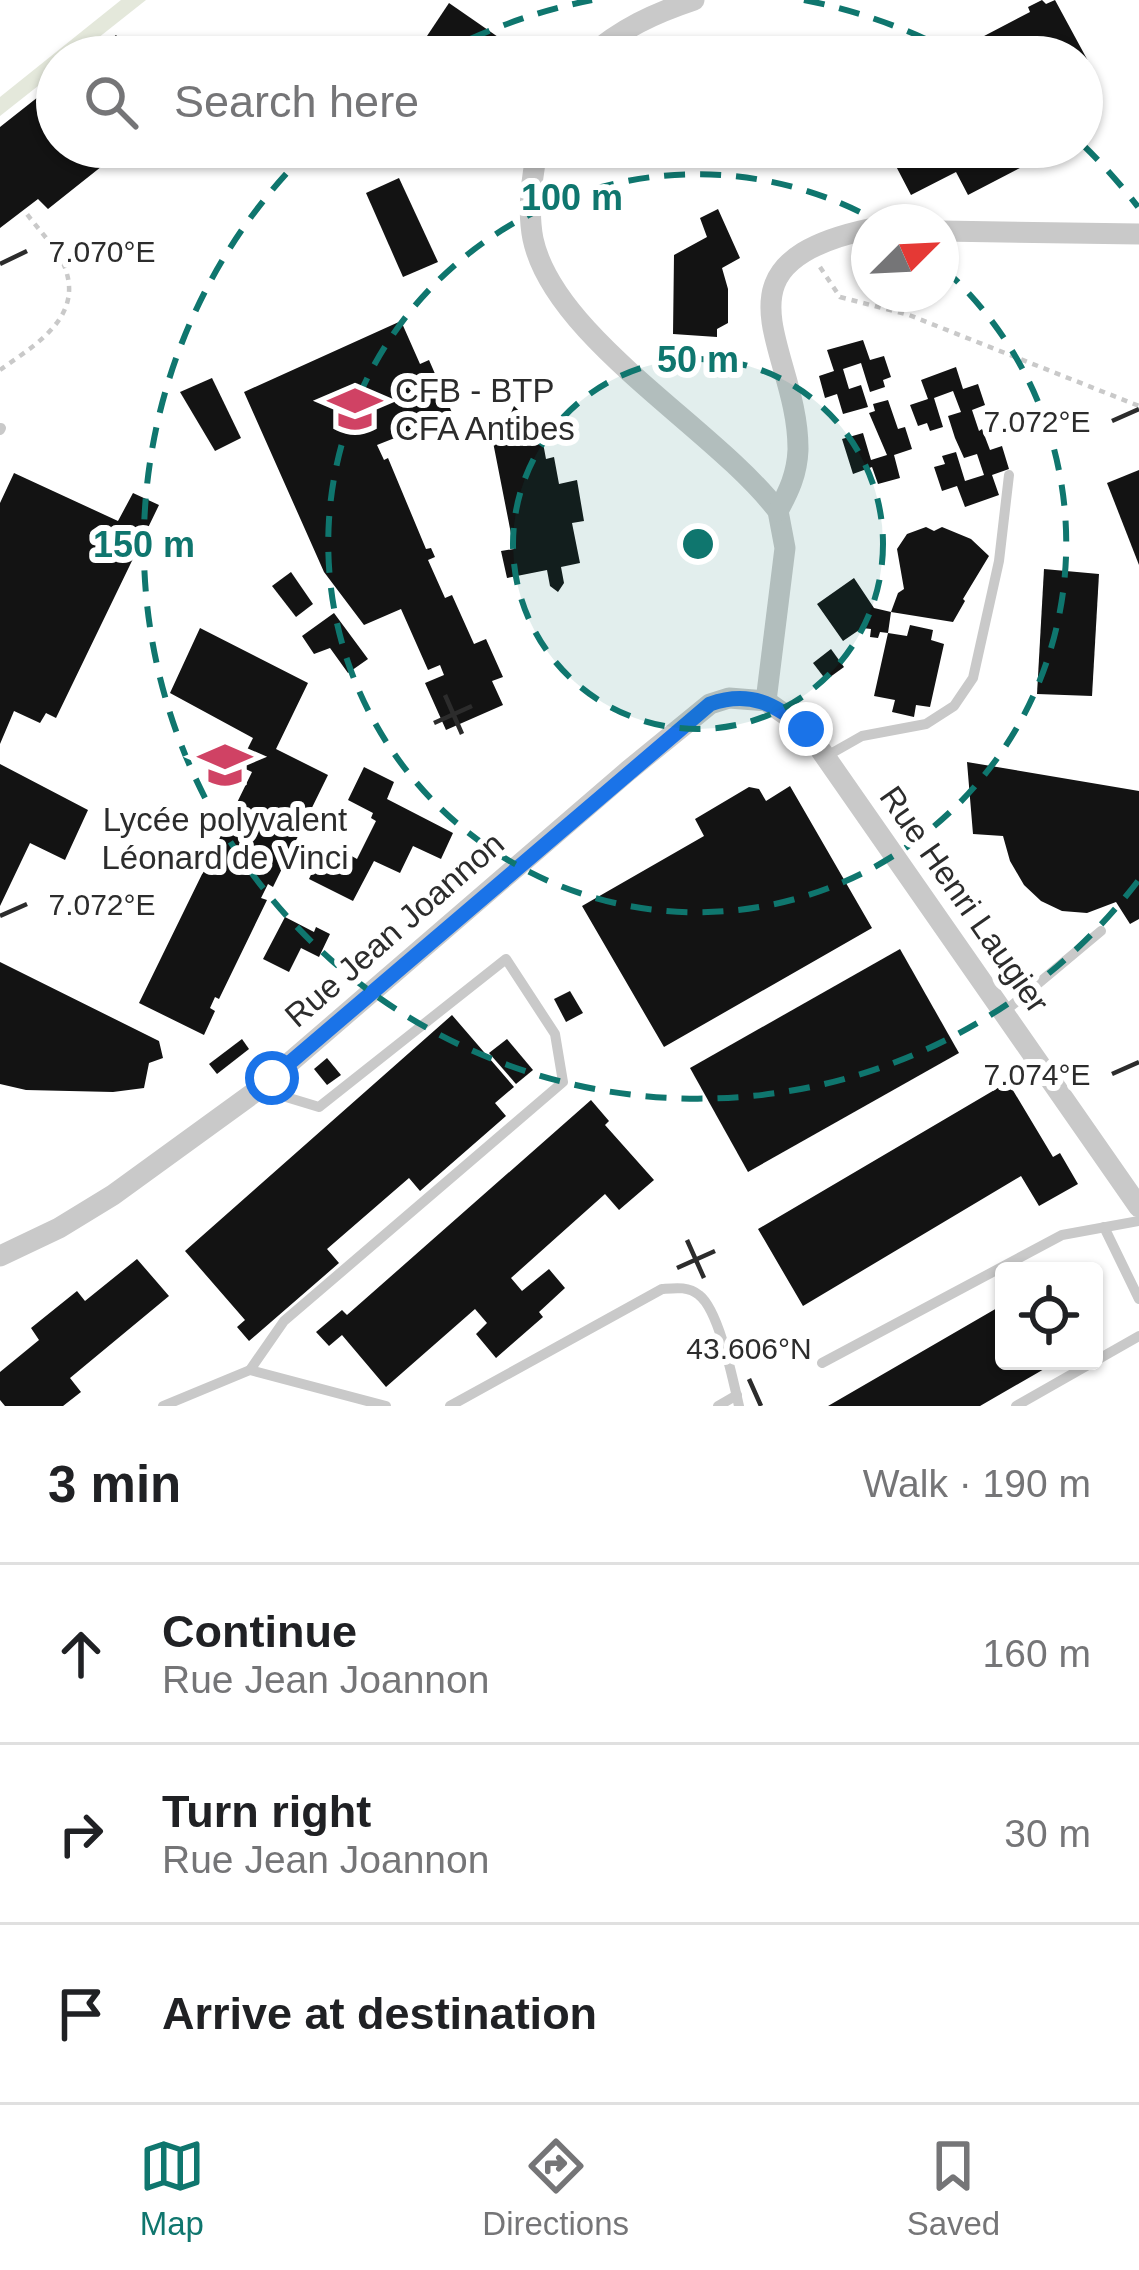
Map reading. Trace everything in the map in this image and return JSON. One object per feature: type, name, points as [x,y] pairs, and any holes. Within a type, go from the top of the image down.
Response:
[{"type":"street","points":[[615,36],[656,13],[694,0]]},
{"type":"street","points":[[534,168],[533,239],[554,289],[582,324],[778,511],[785,548],[766,701]]},
{"type":"street","points":[[959,232],[1139,234]]},
{"type":"street","points":[[778,511],[793,485],[798,452],[795,416],[771,331],[769,303],[782,273],[813,248],[851,235]]},
{"type":"street","name":"Rue Jean Joannon","points":[[0,1256],[113,1195],[272,1078],[710,704],[729,698],[766,701]]},
{"type":"street","name":"Rue Henri Laugier","points":[[766,701],[806,729],[1139,1207]]},
{"type":"lane","points":[[826,757],[862,736],[926,724],[954,706],[973,678],[999,562],[1009,475]]},
{"type":"lane","points":[[1004,1012],[1101,931]]},
{"type":"lane","points":[[163,1406],[250,1370],[284,1321],[563,1082],[555,1034],[506,959],[319,1107],[286,1097],[272,1078]]},
{"type":"lane","points":[[822,1364],[1062,1235],[1139,1221]]},
{"type":"lane","points":[[1103,1227],[1139,1299]]},
{"type":"lane","points":[[450,1406],[662,1289],[680,1288],[696,1291],[710,1306],[738,1401],[718,1406]]},
{"type":"lane","points":[[1016,1406],[1139,1336]]},
{"type":"lane","points":[[250,1370],[386,1406]]},
{"type":"path","points":[[0,370],[52,333],[67,299],[67,273],[24,210]]},
{"type":"path","points":[[818,265],[840,297],[909,315],[1139,406]]},
{"type":"shaded area","points":[[121,0],[146,0],[101,36],[76,36]]},
{"type":"shaded area","points":[[36,68],[36,88],[0,116],[0,97]]},
{"type":"building","points":[[1055,0],[1074,36],[984,36],[1030,12],[1028,7]]},
{"type":"building","points":[[449,3],[497,36],[427,36]]},
{"type":"building","points":[[36,99],[36,168],[100,168],[48,209],[38,199],[0,228],[0,127]]},
{"type":"building","points":[[897,168],[1020,168],[968,195],[956,172],[911,195]]},
{"type":"building","points":[[399,178],[438,262],[403,277],[366,193]]},
{"type":"building","points":[[718,209],[740,258],[722,268],[728,289],[728,323],[717,329],[717,337],[673,334],[674,255],[707,237],[700,218]]},
{"type":"building","points":[[401,321],[420,364],[429,360],[453,415],[377,445],[384,460],[388,458],[426,549],[431,548],[435,557],[428,560],[445,598],[452,595],[474,644],[486,639],[503,677],[492,681],[503,705],[446,730],[425,683],[444,675],[440,665],[428,670],[401,609],[364,625],[324,572],[244,392]]},
{"type":"building","points":[[863,340],[870,360],[884,356],[891,377],[883,380],[885,387],[870,392],[861,363],[843,369],[849,389],[861,385],[868,407],[843,414],[837,394],[825,398],[819,376],[834,371],[827,350]]},
{"type":"building","points":[[956,367],[963,389],[978,384],[985,405],[972,410],[979,431],[982,429],[990,450],[1002,446],[1009,469],[992,475],[999,495],[965,507],[957,486],[942,491],[934,467],[945,464],[942,456],[956,452],[965,481],[984,475],[977,454],[964,458],[955,438],[948,416],[961,412],[953,391],[934,398],[943,427],[930,431],[927,423],[918,426],[910,405],[928,399],[921,380]]},
{"type":"building","points":[[212,378],[241,438],[215,451],[180,392]]},
{"type":"building","points":[[888,400],[898,429],[905,427],[912,449],[894,455],[900,478],[878,484],[872,467],[853,474],[842,439],[863,433],[871,460],[887,455],[869,413],[875,411],[873,404]]},
{"type":"building","points":[[514,406],[541,432],[546,459],[554,457],[559,484],[577,480],[584,521],[572,523],[580,563],[561,567],[564,583],[558,592],[550,586],[547,570],[507,578],[501,551],[514,549],[493,442],[499,441]]},
{"type":"building","points":[[1139,470],[1139,565],[1107,483]]},
{"type":"building","points":[[14,473],[118,521],[133,493],[159,505],[56,718],[46,713],[40,723],[14,711],[0,744],[0,503]]},
{"type":"building","points":[[926,527],[934,531],[942,527],[971,539],[989,556],[953,622],[891,612],[904,589],[897,549],[907,534]]},
{"type":"building","points":[[1044,569],[1099,574],[1092,696],[1037,694]]},
{"type":"building","points":[[291,572],[313,604],[296,617],[272,586]]},
{"type":"building","points":[[854,578],[874,608],[891,612],[888,633],[870,637],[871,629],[862,628],[843,641],[817,604]]},
{"type":"building","points":[[334,613],[368,659],[348,673],[330,648],[314,654],[302,636]]},
{"type":"building","points":[[910,625],[933,630],[931,640],[944,644],[930,707],[916,705],[914,717],[892,712],[895,700],[874,696],[888,633],[907,636]]},
{"type":"building","points":[[200,628],[308,683],[276,749],[328,775],[273,887],[268,884],[261,898],[267,900],[219,999],[215,997],[210,1008],[215,1011],[204,1035],[139,1003],[252,772],[239,766],[253,738],[170,693]]},
{"type":"building","points":[[831,649],[844,667],[826,680],[813,663]]},
{"type":"building","points":[[967,762],[1139,791],[1139,919],[1130,924],[1116,902],[1087,913],[1062,911],[1041,901],[1024,885],[1003,836],[973,834]]},
{"type":"building","points":[[0,764],[88,810],[65,860],[30,843],[0,906]]},
{"type":"building","points":[[364,767],[394,782],[387,799],[453,833],[441,859],[413,846],[400,873],[374,861],[353,901],[309,879],[322,851],[344,862],[348,854],[357,859],[376,821],[371,818],[373,813],[348,800]]},
{"type":"building","points":[[790,786],[872,928],[664,1047],[582,906],[704,836],[695,819],[749,787],[759,789],[766,801]]},
{"type":"building","points":[[285,917],[314,932],[316,927],[330,934],[319,957],[301,948],[289,972],[263,959]]},
{"type":"building","points":[[900,949],[959,1053],[748,1172],[690,1068]]},
{"type":"building","points":[[0,962],[159,1041],[163,1058],[149,1063],[144,1088],[26,1090],[0,1084]]},
{"type":"building","points":[[570,991],[583,1013],[566,1022],[554,999]]},
{"type":"building","points":[[452,1015],[514,1087],[495,1103],[506,1116],[420,1191],[409,1178],[327,1249],[339,1263],[249,1341],[237,1327],[245,1320],[185,1251]]},
{"type":"building","points":[[242,1039],[249,1049],[217,1074],[209,1064]]},
{"type":"building","points":[[507,1039],[533,1070],[516,1084],[489,1053]]},
{"type":"building","points":[[327,1058],[341,1075],[327,1085],[314,1069]]},
{"type":"building","points":[[1008,1082],[1053,1157],[1060,1153],[1078,1184],[1039,1206],[1021,1176],[803,1306],[758,1229]]},
{"type":"building","points":[[591,1100],[609,1121],[605,1125],[654,1180],[619,1210],[605,1194],[511,1278],[522,1291],[549,1269],[565,1288],[539,1312],[543,1317],[496,1358],[476,1334],[487,1323],[475,1309],[386,1387],[342,1335],[329,1346],[316,1332],[342,1310],[347,1315]]},
{"type":"building","points":[[137,1259],[169,1296],[70,1378],[81,1392],[63,1406],[5,1406],[0,1400],[0,1372],[39,1340],[31,1328],[77,1291],[85,1301]]},
{"type":"building","points":[[995,1309],[995,1370],[1042,1370],[980,1406],[828,1406]]},
{"type":"place","name":"CFB - BTP CFA Antibes","points":[[355,409]]},
{"type":"place","name":"Lycée polyvalent Léonard de Vinci","points":[[225,765]]},
{"type":"route","points":[[272,1078],[710,704],[729,698],[766,701],[806,729]]}]
